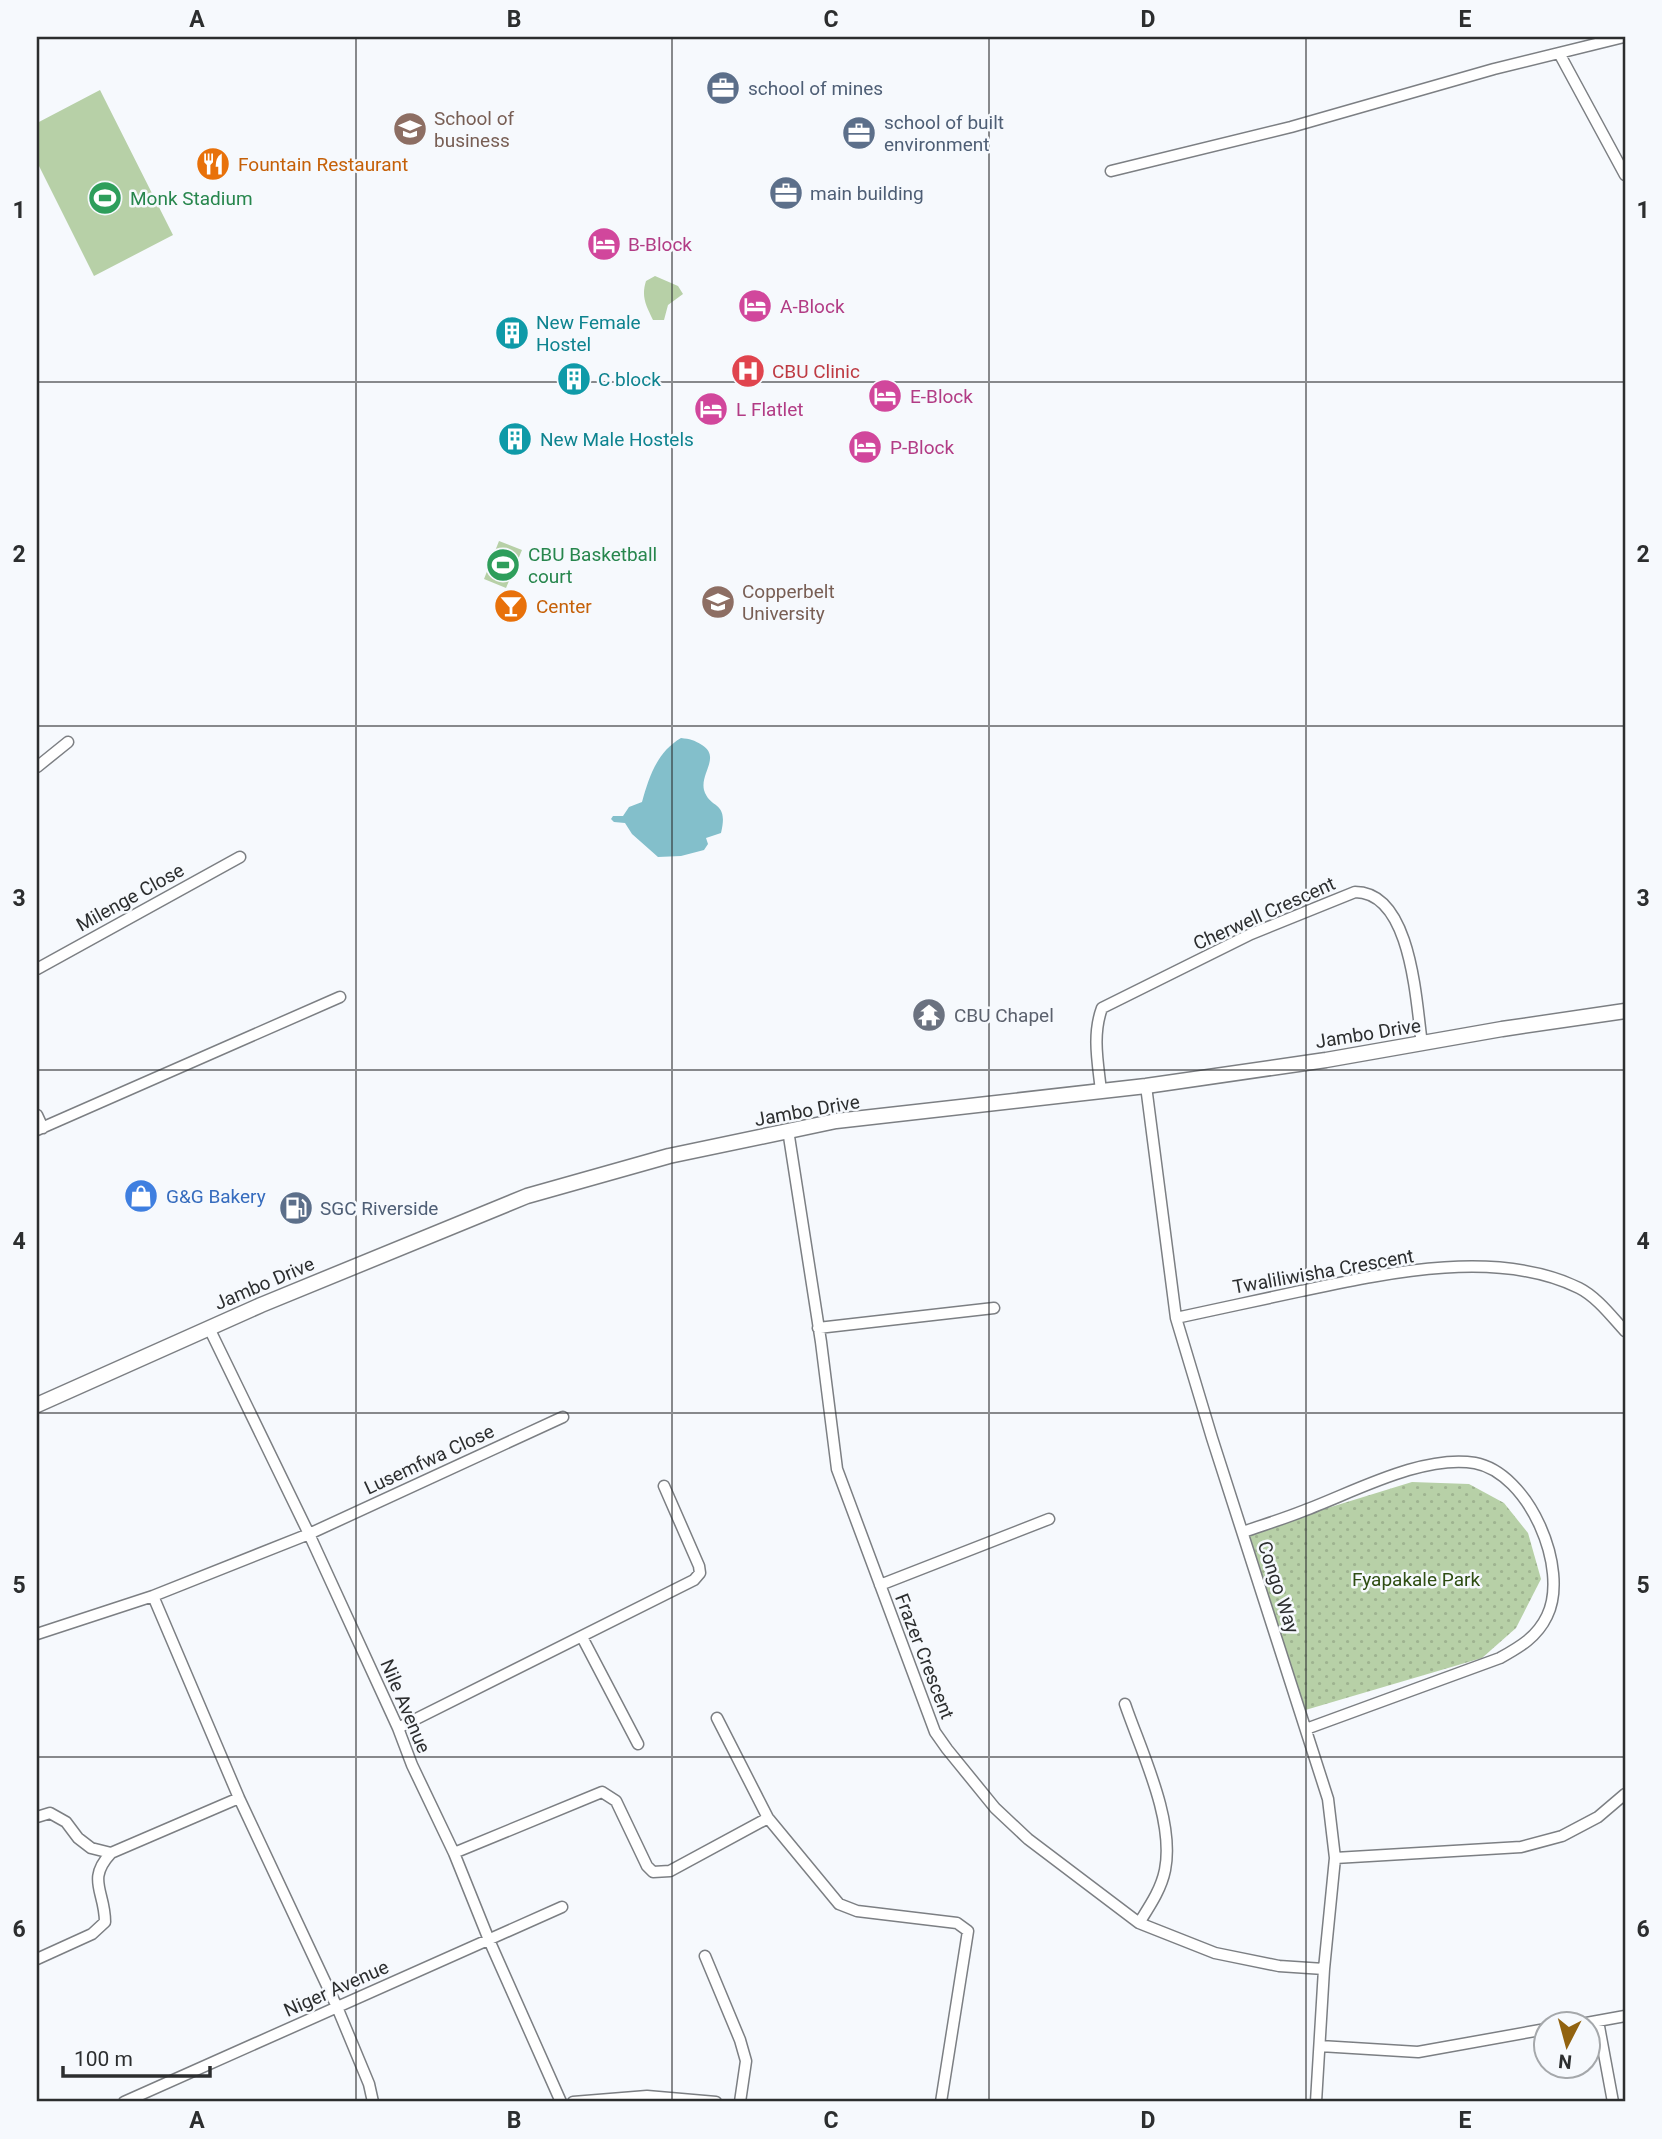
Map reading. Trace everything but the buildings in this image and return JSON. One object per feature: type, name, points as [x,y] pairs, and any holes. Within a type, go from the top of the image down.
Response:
[{"type":"main road","name":"Jambo Drive","points":[[37,1405],[209,1328],[527,1196],[669,1156],[836,1122],[1146,1086],[1625,1011]]},
{"type":"street","points":[[1111,171],[1291,127],[1623,37]]},
{"type":"street","points":[[1559,53],[1625,175]]},
{"type":"street","points":[[37,766],[68,742]]},
{"type":"street","name":"Milenge Close","points":[[37,969],[240,857]]},
{"type":"street","name":"Cherwell Crescent","points":[[1101,1091],[1096,1037],[1101,1008],[1251,934],[1355,892],[1366,892],[1375,897],[1395,919],[1411,966],[1422,1044]]},
{"type":"street","points":[[37,1115],[40,1129],[340,997]]},
{"type":"street","name":"Congo Way","points":[[1146,1086],[1176,1318],[1328,1799],[1335,1858],[1324,1969],[1316,2102]]},
{"type":"street","name":"Frazer Crescent","points":[[788,1130],[837,1469],[935,1732],[995,1808],[1028,1839],[1139,1923],[1215,1953],[1279,1966],[1324,1969]]},
{"type":"street","name":"Twaliliwisha Crescent","points":[[1176,1318],[1360,1279],[1460,1266],[1506,1267],[1550,1275],[1582,1289],[1625,1331]]},
{"type":"street","points":[[818,1328],[994,1308]]},
{"type":"street","name":"Nile Avenue","points":[[209,1328],[309,1534],[398,1728],[561,2102]]},
{"type":"street","name":"Lusemfwa Close","points":[[37,1634],[153,1596],[309,1534],[563,1417]]},
{"type":"street","points":[[1243,1532],[1304,1511],[1387,1476],[1437,1464],[1476,1464],[1492,1470],[1525,1499],[1548,1545],[1552,1593],[1548,1613],[1539,1630],[1523,1645],[1500,1658],[1306,1729]]},
{"type":"street","points":[[398,1728],[694,1580],[700,1573],[699,1566],[664,1486]]},
{"type":"street","points":[[880,1585],[1049,1519]]},
{"type":"street","points":[[153,1596],[239,1798],[337,2007],[369,2084],[373,2102]]},
{"type":"street","points":[[582,1637],[638,1744]]},
{"type":"street","points":[[1125,1704],[1162,1815],[1166,1841],[1165,1870],[1156,1895],[1139,1923]]},
{"type":"street","points":[[717,1718],[768,1818],[839,1903],[847,1909],[957,1923],[968,1931],[941,2102]]},
{"type":"street","points":[[454,1853],[602,1792],[615,1801],[647,1866],[653,1871],[670,1871],[768,1818]]},
{"type":"street","points":[[1335,1858],[1521,1847],[1562,1836],[1598,1817],[1625,1794]]},
{"type":"street","points":[[37,1959],[92,1934],[105,1922],[105,1908],[97,1881],[100,1865],[111,1853],[239,1798]]},
{"type":"street","points":[[37,1817],[50,1813],[66,1822],[78,1838],[91,1848],[111,1853]]},
{"type":"street","name":"Niger Avenue","points":[[124,2102],[562,1907]]},
{"type":"street","points":[[705,1956],[743,2051],[745,2072],[740,2102]]},
{"type":"street","points":[[1619,2017],[1625,2009]]},
{"type":"street","points":[[1320,2046],[1418,2052],[1532,2032]]},
{"type":"street","points":[[1602,2041],[1614,2102]]},
{"type":"street","points":[[573,2102],[647,2096],[716,2102]]},
{"type":"green space","name":"Monk Stadium","points":[[100,90],[173,235],[94,276],[37,162],[37,123]]},
{"type":"green space","points":[[655,276],[678,286],[683,294],[668,305],[664,320],[653,320],[645,301],[646,281]]},
{"type":"green space","name":"CBU Basketball court","points":[[499,541],[522,550],[506,588],[484,579]]},
{"type":"green space","name":"Fyapakale Park","points":[[1412,1482],[1469,1484],[1504,1503],[1528,1533],[1541,1579],[1516,1628],[1482,1658],[1302,1711],[1246,1533]]},
{"type":"water","points":[[681,738],[699,743],[710,755],[704,790],[723,815],[721,833],[706,838],[708,844],[704,850],[681,856],[658,857],[632,834],[625,823],[611,819],[613,816],[623,816],[629,807],[642,802],[651,774],[660,758]]},
{"type":"place","name":"school of mines","points":[[723,88]]},
{"type":"place","name":"School of business","points":[[410,129]]},
{"type":"place","name":"school of built environment","points":[[859,133]]},
{"type":"place","name":"Fountain Restaurant","points":[[213,164]]},
{"type":"place","name":"main building","points":[[786,193]]},
{"type":"place","name":"Monk Stadium","points":[[105,198]]},
{"type":"place","name":"B-Block","points":[[604,244]]},
{"type":"place","name":"A-Block","points":[[755,306]]},
{"type":"place","name":"New Female Hostel","points":[[512,333]]},
{"type":"place","name":"CBU Clinic","points":[[748,371]]},
{"type":"place","name":"C block","points":[[574,379]]},
{"type":"place","name":"E-Block","points":[[885,396]]},
{"type":"place","name":"L Flatlet","points":[[711,409]]},
{"type":"place","name":"New Male Hostels","points":[[515,439]]},
{"type":"place","name":"P-Block","points":[[865,447]]},
{"type":"place","name":"CBU Basketball court","points":[[503,565]]},
{"type":"place","name":"Copperbelt University","points":[[718,602]]},
{"type":"place","name":"Center","points":[[511,606]]},
{"type":"place","name":"CBU Chapel","points":[[929,1015]]},
{"type":"place","name":"G&G Bakery","points":[[141,1196]]},
{"type":"place","name":"SGC Riverside","points":[[296,1208]]}]
